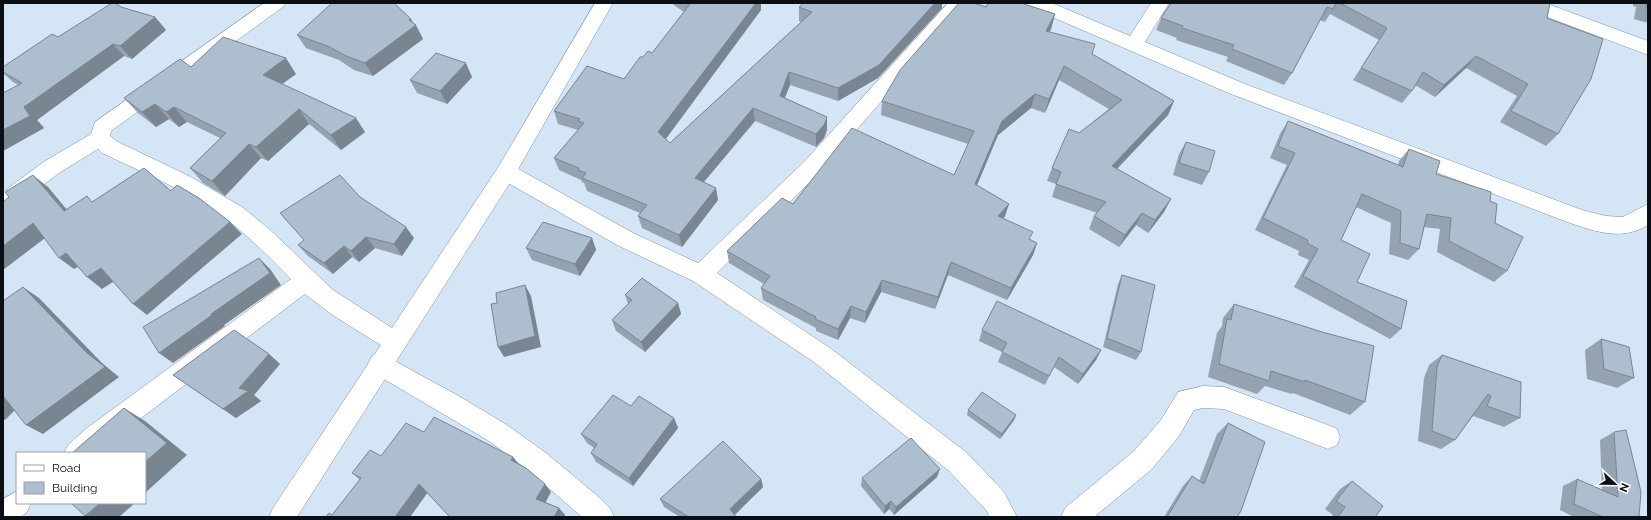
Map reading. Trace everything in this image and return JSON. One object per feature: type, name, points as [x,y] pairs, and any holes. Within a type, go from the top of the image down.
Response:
[{"type":"street","points":[[3,204],[52,167],[100,138],[102,127],[276,3]]},
{"type":"street","points":[[282,517],[506,172],[604,3]]},
{"type":"street","points":[[701,274],[812,167],[958,3]]},
{"type":"street","points":[[1035,3],[1238,90],[1578,218],[1600,224],[1625,227],[1640,221],[1648,213]]},
{"type":"street","points":[[1134,45],[1160,3]]},
{"type":"street","points":[[1528,3],[1648,48]]},
{"type":"street","points":[[100,138],[109,148],[195,188],[233,213],[250,226],[325,298],[362,323],[395,342]]},
{"type":"street","points":[[506,172],[625,240],[701,274],[822,355],[958,462],[995,501],[1004,517]]},
{"type":"street","points":[[78,452],[96,436],[307,280]]},
{"type":"street","points":[[380,364],[471,416],[514,444],[572,489],[601,517]]},
{"type":"street","points":[[1074,517],[1143,460],[1170,428],[1187,400],[1203,397],[1224,398],[1328,437]]},
{"type":"street","points":[[3,516],[17,504]]},
{"type":"building","points":[[112,3],[155,17],[120,46],[113,44],[24,107],[30,116],[3,130],[3,93],[22,83],[3,72],[3,67],[52,34],[58,37]]},
{"type":"building","points":[[332,3],[394,3],[411,19],[409,20],[416,25],[365,63],[346,56],[330,47],[297,35]]},
{"type":"building","points":[[688,3],[756,3],[658,132],[670,143],[812,12],[799,7],[803,3],[935,3],[879,65],[838,88],[789,72],[780,96],[827,117],[824,125],[816,134],[753,108],[695,178],[716,188],[679,235],[638,216],[647,205],[582,178],[586,173],[578,170],[579,168],[554,158],[584,123],[578,121],[580,119],[554,111],[587,66],[624,79],[640,57],[643,57],[648,51],[652,53],[690,4]]},
{"type":"building","points":[[959,3],[974,3],[986,7],[989,3],[1021,3],[1055,14],[1046,31],[1095,44],[1092,54],[1174,101],[1112,166],[1171,199],[1155,220],[1142,213],[1125,235],[1094,216],[1106,202],[1056,184],[1061,172],[1052,168],[1069,129],[1079,133],[1122,100],[1064,66],[1049,99],[1035,94],[1002,121],[975,184],[1009,204],[998,216],[1033,232],[1029,239],[1037,243],[1011,288],[951,262],[938,297],[882,280],[866,312],[851,306],[838,329],[815,319],[816,317],[761,288],[770,276],[727,251],[782,198],[793,204],[852,128],[954,175],[974,131],[882,101],[900,70]]},
{"type":"building","points":[[1171,3],[1336,3],[1333,9],[1327,7],[1292,73],[1232,49],[1234,45],[1182,28],[1183,26],[1161,18]]},
{"type":"building","points":[[1340,3],[1550,3],[1547,18],[1603,39],[1591,79],[1558,134],[1511,111],[1528,84],[1476,56],[1444,85],[1423,72],[1412,91],[1361,68],[1387,28]]},
{"type":"building","points":[[223,37],[286,58],[263,75],[356,118],[331,135],[299,109],[256,147],[249,144],[212,181],[190,168],[226,133],[174,107],[166,112],[155,104],[142,112],[124,98],[180,59],[191,67]]},
{"type":"building","points":[[436,53],[466,63],[440,91],[410,80]]},
{"type":"building","points":[[1288,121],[1403,167],[1409,149],[1440,161],[1436,174],[1491,192],[1490,201],[1497,204],[1495,223],[1523,237],[1507,271],[1449,241],[1451,218],[1427,214],[1419,249],[1400,243],[1401,211],[1362,194],[1341,240],[1370,254],[1357,282],[1407,301],[1401,329],[1303,276],[1318,249],[1307,243],[1308,240],[1263,218],[1295,153],[1278,146]]},
{"type":"building","points":[[1186,142],[1215,151],[1209,172],[1179,163]]},
{"type":"building","points":[[144,168],[171,191],[177,185],[199,198],[230,222],[133,304],[101,268],[87,277],[66,253],[59,258],[33,223],[3,246],[3,202],[9,197],[5,192],[33,175],[64,211],[87,196],[92,202]]},
{"type":"building","points":[[340,175],[360,197],[406,227],[394,244],[366,237],[351,251],[344,246],[324,263],[298,245],[304,240],[280,213]]},
{"type":"building","points":[[543,222],[592,238],[575,264],[526,248]]},
{"type":"building","points":[[259,258],[270,273],[211,314],[212,315],[159,353],[143,327]]},
{"type":"building","points":[[1122,275],[1155,285],[1141,352],[1107,338]]},
{"type":"building","points":[[642,278],[678,303],[641,342],[612,320],[632,300],[625,295]]},
{"type":"building","points":[[525,285],[535,336],[498,347],[491,304],[497,303],[496,293]]},
{"type":"building","points":[[23,287],[87,353],[105,367],[26,425],[3,396],[3,301]]},
{"type":"building","points":[[997,301],[1101,350],[1083,374],[1059,357],[1049,376],[1002,352],[1007,343],[982,330]]},
{"type":"building","points":[[1234,304],[1322,332],[1374,346],[1365,402],[1305,380],[1305,382],[1271,371],[1269,381],[1219,364],[1227,319],[1231,320]]},
{"type":"building","points":[[234,330],[269,354],[239,388],[248,391],[223,409],[173,375]]},
{"type":"building","points":[[1601,339],[1629,347],[1634,378],[1604,369]]},
{"type":"building","points":[[1442,355],[1521,382],[1520,418],[1487,406],[1491,396],[1488,394],[1455,440],[1432,431],[1437,367]]},
{"type":"building","points":[[982,392],[1016,415],[1002,434],[968,410]]},
{"type":"building","points":[[613,395],[631,406],[639,396],[674,418],[629,478],[591,453],[597,444],[581,434]]},
{"type":"building","points":[[124,408],[167,443],[146,461],[146,452],[73,452]]},
{"type":"building","points":[[434,417],[513,457],[511,460],[526,468],[545,484],[536,499],[559,508],[554,517],[450,517],[419,484],[395,517],[326,517],[329,513],[332,515],[361,478],[352,473],[370,450],[381,456],[406,423],[424,432]]},
{"type":"building","points":[[1228,423],[1265,442],[1241,511],[1237,517],[1167,517],[1192,476],[1204,484]]},
{"type":"building","points":[[1626,430],[1641,492],[1639,517],[1603,517],[1574,504],[1577,479],[1618,497],[1614,432]]},
{"type":"building","points":[[911,438],[940,469],[896,507],[891,501],[885,506],[862,478]]},
{"type":"building","points":[[723,441],[761,479],[730,509],[736,517],[689,517],[660,499]]},
{"type":"building","points":[[1352,481],[1383,506],[1376,516],[1377,517],[1338,517],[1345,507],[1336,501]]},
{"type":"building","points":[[72,504],[99,504],[85,516]]}]
